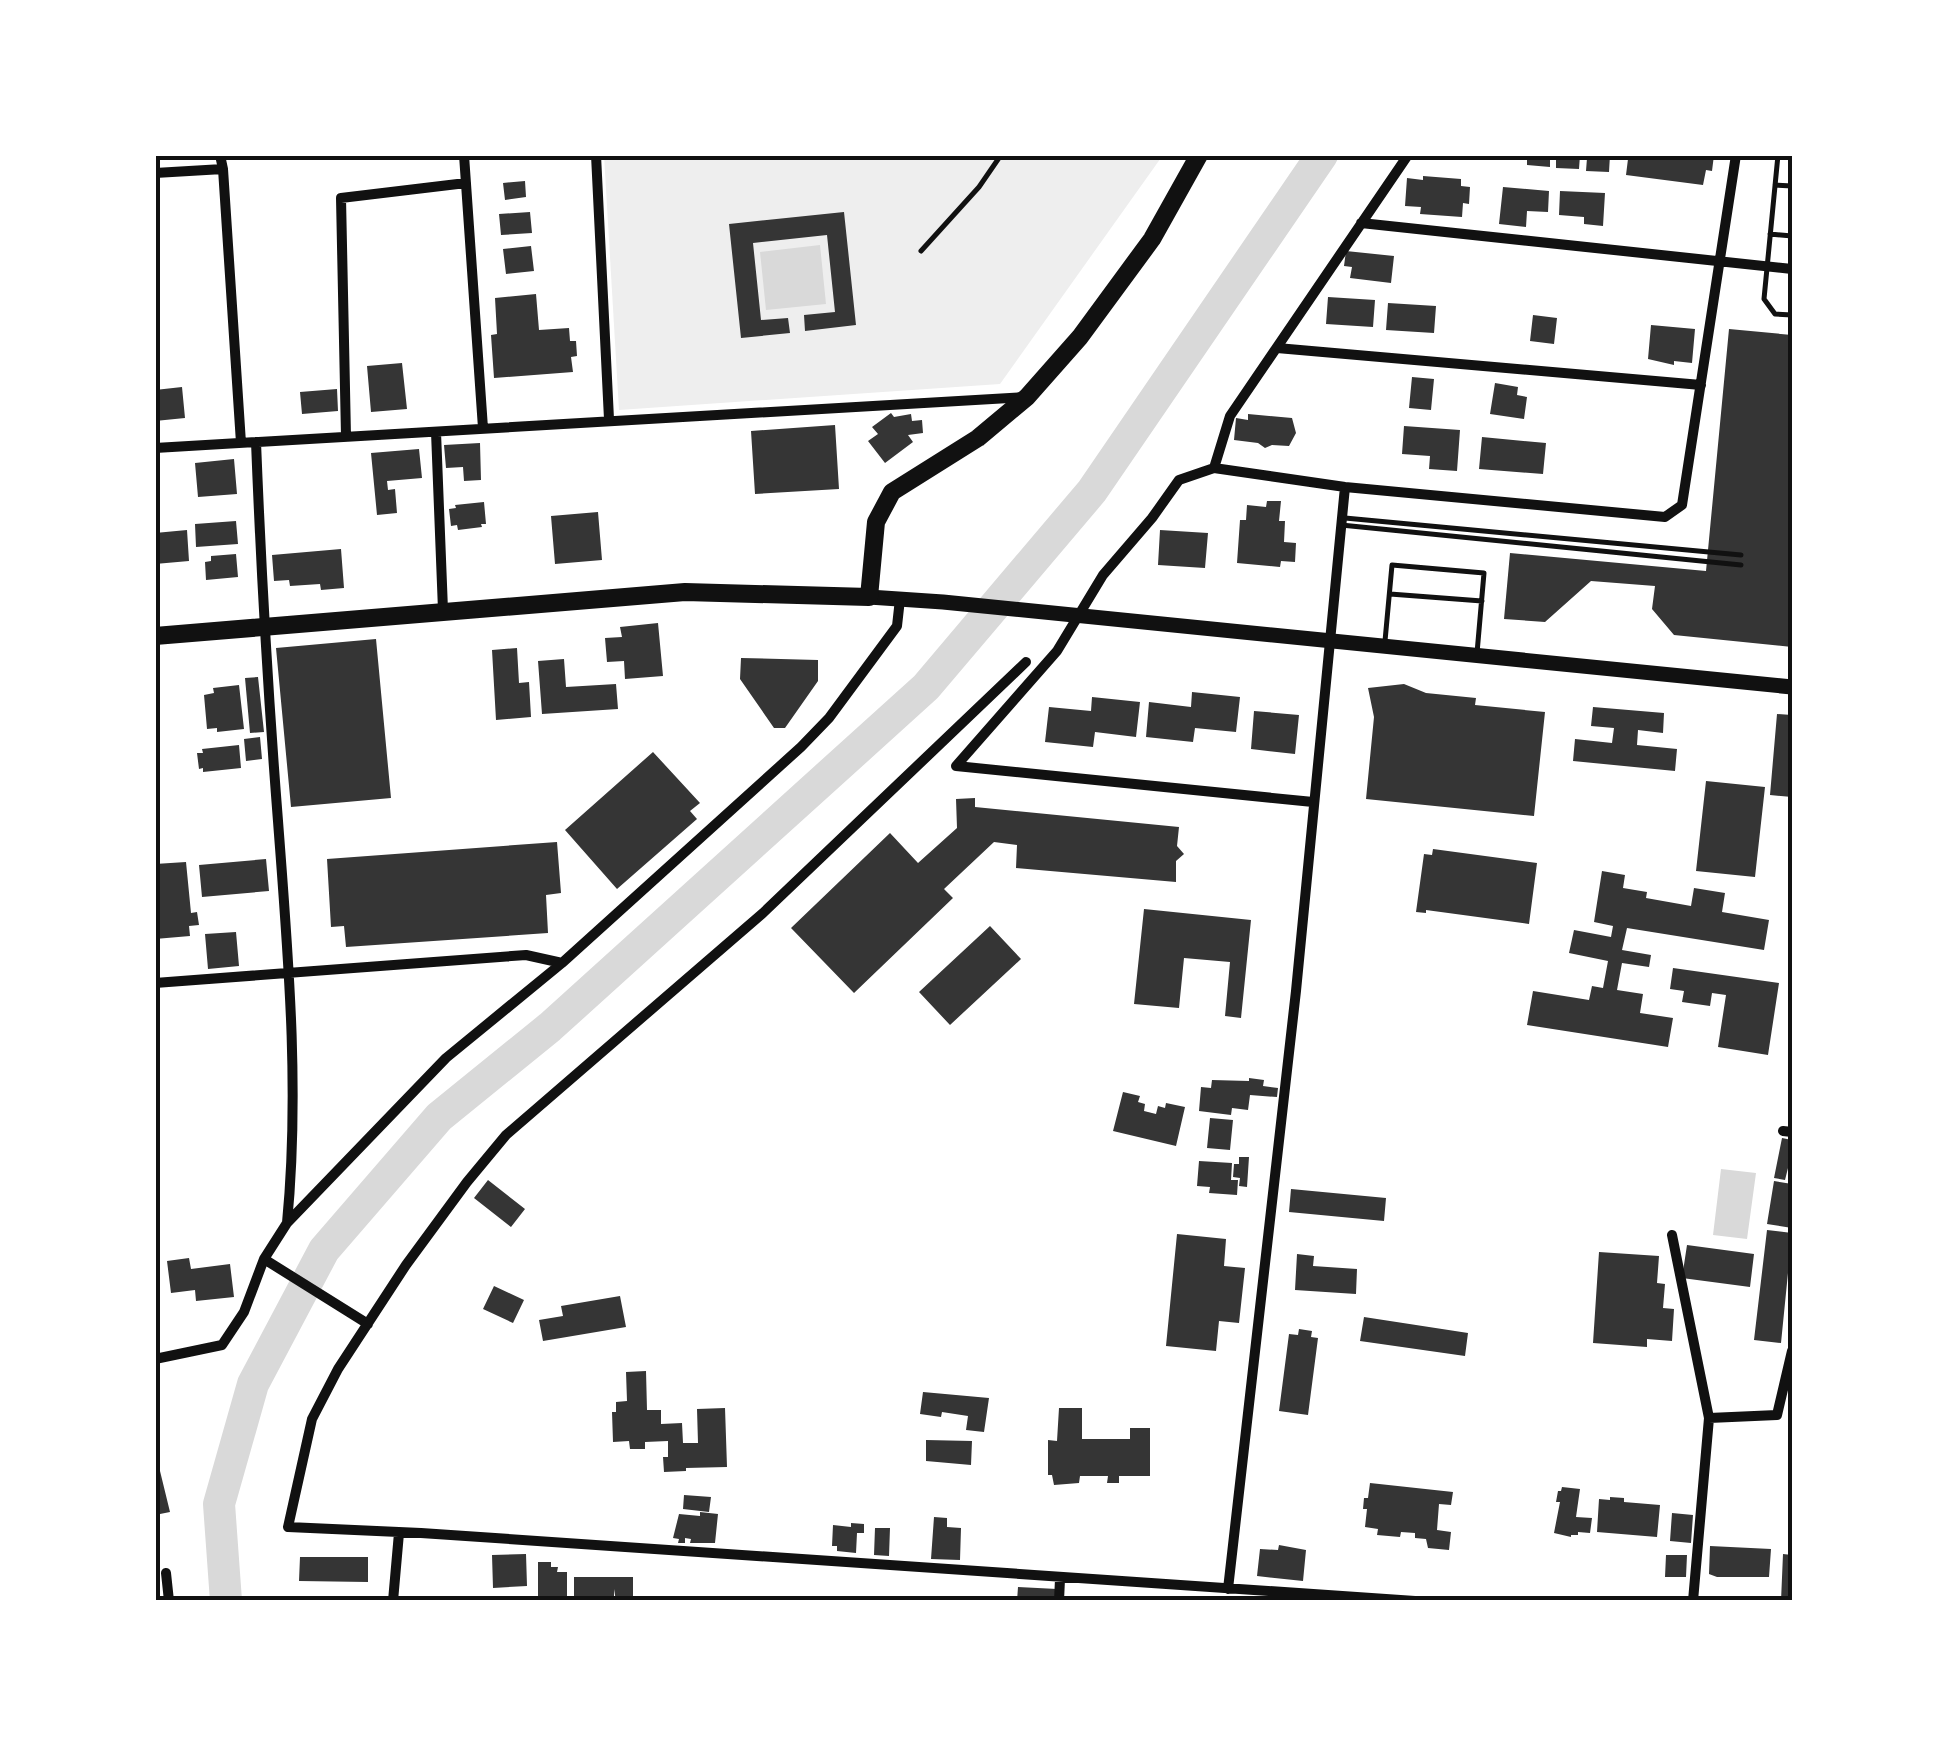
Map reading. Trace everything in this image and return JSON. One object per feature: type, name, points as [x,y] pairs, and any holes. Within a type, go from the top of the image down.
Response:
[{"type":"highway","points":[[155,636],[684,592],[869,598],[876,522],[892,492],[978,438],[1027,397],[1080,337],[1152,239],[1199,155]]},
{"type":"main road","points":[[869,598],[943,602],[1792,687]]},
{"type":"street","points":[[220,155],[241,442]]},
{"type":"street","points":[[464,155],[483,428]]},
{"type":"street","points":[[596,155],[609,419]]},
{"type":"street","points":[[1214,468],[1230,416],[1408,155]]},
{"type":"street","points":[[1313,802],[956,766],[1057,651],[1103,574],[1179,480],[1214,468],[1345,487],[1665,518],[1682,505],[1736,155]]},
{"type":"street","points":[[155,173],[224,169]]},
{"type":"street","points":[[346,436],[341,198],[466,183]]},
{"type":"street","points":[[1362,223],[1792,270]]},
{"type":"street","points":[[1277,348],[1701,385]]},
{"type":"street","points":[[155,448],[1027,397]]},
{"type":"street","points":[[436,432],[443,610]]},
{"type":"street","points":[[256,442],[263,627],[289,975],[294,1154],[287,1222]]},
{"type":"street","points":[[1228,1589],[1296,992],[1345,487]]},
{"type":"street","points":[[155,1359],[222,1345],[244,1312],[287,1222],[446,1058],[562,963],[801,747],[829,718],[897,626],[900,599]]},
{"type":"street","points":[[1026,662],[763,913],[506,1135],[466,1182],[338,1369],[312,1419],[288,1527],[1415,1601]]},
{"type":"street","points":[[155,983],[526,955],[562,963]]},
{"type":"street","points":[[1672,1235],[1708,1418],[1694,1601]]},
{"type":"street","points":[[268,1261],[368,1324]]},
{"type":"street","points":[[1708,1418],[1777,1415],[1792,1351]]},
{"type":"street","points":[[393,1601],[399,1533]]},
{"type":"street","points":[[166,1573],[169,1601]]},
{"type":"street","points":[[1059,1601],[1060,1579]]},
{"type":"lane","points":[[921,250],[979,187],[1002,155]]},
{"type":"lane","points":[[1778,155],[1764,299],[1775,314],[1792,315]]},
{"type":"lane","points":[[1775,185],[1792,186]]},
{"type":"lane","points":[[1769,234],[1792,236]]},
{"type":"lane","points":[[1342,521],[1740,564]]},
{"type":"lane","points":[[1406,528],[1741,555]]},
{"type":"lane","points":[[1385,647],[1392,565],[1484,573],[1477,656]]},
{"type":"lane","points":[[1390,594],[1482,602]]},
{"type":"shaded area","points":[[604,155],[1163,155],[1000,384],[619,410]]},
{"type":"shaded area","points":[[820,245],[826,304],[766,310],[760,252]]},
{"type":"shaded area","points":[[1721,1169],[1756,1173],[1747,1239],[1713,1235]]},
{"type":"building","points":[[1527,155],[1550,155],[1550,167],[1527,165]]},
{"type":"building","points":[[1556,155],[1580,155],[1579,169],[1556,168]]},
{"type":"building","points":[[1610,155],[1609,172],[1586,171],[1587,158]]},
{"type":"building","points":[[1618,155],[1714,155],[1712,171],[1706,170],[1703,185],[1626,175],[1628,159]]},
{"type":"building","points":[[1423,176],[1461,179],[1461,186],[1470,187],[1469,204],[1463,203],[1462,217],[1420,214],[1421,207],[1405,206],[1407,178],[1423,180]]},
{"type":"building","points":[[525,181],[526,197],[505,200],[503,183]]},
{"type":"building","points":[[1503,187],[1549,191],[1548,212],[1527,211],[1526,227],[1499,224]]},
{"type":"building","points":[[1560,191],[1605,193],[1603,226],[1584,224],[1584,217],[1559,215]]},
{"type":"building","points":[[530,212],[532,233],[501,235],[499,214]]},
{"type":"building","points":[[844,212],[856,325],[805,331],[804,315],[835,312],[827,235],[753,243],[761,320],[788,318],[790,333],[741,338],[729,224]]},
{"type":"building","points":[[531,246],[534,271],[506,274],[503,249]]},
{"type":"building","points":[[1346,251],[1394,256],[1391,283],[1350,278],[1352,267],[1344,266]]},
{"type":"building","points":[[536,294],[539,330],[569,328],[570,341],[576,341],[577,356],[571,357],[573,372],[494,378],[491,335],[497,334],[495,298]]},
{"type":"building","points":[[1328,297],[1375,300],[1373,327],[1326,324]]},
{"type":"building","points":[[1388,303],[1436,306],[1434,333],[1386,330]]},
{"type":"building","points":[[1533,315],[1557,318],[1554,344],[1530,341]]},
{"type":"building","points":[[1651,325],[1695,329],[1692,363],[1674,361],[1674,365],[1648,359]]},
{"type":"building","points":[[1729,329],[1792,335],[1792,647],[1674,635],[1652,609],[1655,586],[1591,581],[1545,622],[1504,619],[1510,553],[1706,571]]},
{"type":"building","points":[[402,363],[407,409],[371,412],[367,366]]},
{"type":"building","points":[[1412,377],[1434,379],[1431,410],[1409,408]]},
{"type":"building","points":[[1495,383],[1518,387],[1517,395],[1527,397],[1524,419],[1490,414]]},
{"type":"building","points":[[182,387],[185,418],[155,421],[155,390]]},
{"type":"building","points":[[337,389],[338,411],[302,414],[300,392]]},
{"type":"building","points":[[891,413],[894,417],[911,414],[912,421],[922,420],[923,433],[908,435],[913,442],[885,463],[868,441],[878,434],[872,427]]},
{"type":"building","points":[[1248,414],[1292,418],[1296,433],[1289,446],[1265,448],[1258,443],[1234,440],[1236,418],[1248,420]]},
{"type":"building","points":[[835,425],[839,489],[755,494],[751,431]]},
{"type":"building","points":[[1404,426],[1460,430],[1457,471],[1429,469],[1430,456],[1402,454]]},
{"type":"building","points":[[1482,437],[1546,443],[1543,474],[1479,469]]},
{"type":"building","points":[[480,443],[481,480],[464,481],[463,467],[446,468],[444,445]]},
{"type":"building","points":[[419,449],[422,478],[387,481],[388,490],[395,489],[397,513],[377,515],[371,453]]},
{"type":"building","points":[[234,459],[237,494],[198,497],[195,463]]},
{"type":"building","points":[[1267,501],[1281,501],[1279,521],[1285,521],[1284,542],[1296,543],[1295,562],[1281,561],[1280,567],[1237,563],[1240,520],[1246,520],[1247,505],[1266,507]]},
{"type":"building","points":[[484,502],[486,524],[482,527],[458,530],[457,525],[451,526],[449,509]]},
{"type":"building","points":[[598,512],[602,560],[555,564],[551,516]]},
{"type":"building","points":[[236,521],[238,544],[196,547],[195,524]]},
{"type":"building","points":[[187,530],[189,561],[155,564],[155,533]]},
{"type":"building","points":[[1160,530],[1208,533],[1205,568],[1158,565]]},
{"type":"building","points":[[341,549],[344,588],[321,590],[320,584],[290,586],[289,580],[274,581],[272,555]]},
{"type":"building","points":[[236,554],[238,577],[206,580],[205,562],[211,561],[211,556]]},
{"type":"building","points":[[658,623],[663,676],[625,679],[624,661],[607,662],[605,638],[622,637],[620,627]]},
{"type":"building","points":[[376,639],[391,798],[291,807],[276,648]]},
{"type":"building","points":[[517,648],[519,683],[529,682],[531,717],[496,720],[492,650]]},
{"type":"building","points":[[741,658],[818,660],[818,681],[785,728],[774,728],[740,679]]},
{"type":"building","points":[[564,659],[566,687],[616,684],[618,709],[542,714],[538,661]]},
{"type":"building","points":[[258,677],[264,732],[250,733],[245,678]]},
{"type":"building","points":[[1404,684],[1426,693],[1476,698],[1475,705],[1545,712],[1534,816],[1366,799],[1374,717],[1368,688]]},
{"type":"building","points":[[239,685],[244,729],[207,729],[204,695],[214,693],[213,688]]},
{"type":"building","points":[[1192,692],[1240,697],[1236,732],[1195,728],[1193,742],[1146,737],[1149,702],[1191,707]]},
{"type":"building","points":[[1092,697],[1140,702],[1136,737],[1095,732],[1093,747],[1045,742],[1049,707],[1091,711]]},
{"type":"building","points":[[1593,707],[1664,713],[1663,733],[1638,730],[1637,745],[1677,749],[1675,771],[1573,761],[1575,739],[1612,743],[1614,728],[1591,726]]},
{"type":"building","points":[[1254,711],[1299,715],[1295,754],[1251,749]]},
{"type":"building","points":[[1777,714],[1792,715],[1792,797],[1770,795]]},
{"type":"building","points":[[260,737],[262,759],[246,761],[244,739]]},
{"type":"building","points":[[239,745],[241,768],[203,772],[203,768],[199,769],[197,753],[203,753],[202,749]]},
{"type":"building","points":[[653,752],[700,803],[690,811],[697,819],[617,889],[565,830]]},
{"type":"building","points":[[1706,781],[1765,787],[1755,877],[1696,871]]},
{"type":"building","points":[[975,798],[975,807],[1179,827],[1177,846],[1184,854],[1176,861],[1176,882],[1016,868],[1017,845],[994,842],[944,889],[953,898],[854,993],[791,928],[890,833],[918,863],[957,828],[956,799]]},
{"type":"building","points":[[557,842],[561,893],[546,895],[548,933],[346,947],[344,926],[331,927],[327,859]]},
{"type":"building","points":[[1433,849],[1537,863],[1529,924],[1426,910],[1416,912],[1424,854],[1432,855]]},
{"type":"building","points":[[266,859],[269,891],[202,897],[199,865]]},
{"type":"building","points":[[186,862],[191,913],[197,912],[199,925],[189,926],[190,936],[155,939],[155,864]]},
{"type":"building","points":[[1602,871],[1625,875],[1623,888],[1647,892],[1646,898],[1691,906],[1694,888],[1725,893],[1722,912],[1769,920],[1764,950],[1627,928],[1622,950],[1651,955],[1649,967],[1622,963],[1617,990],[1643,994],[1640,1013],[1673,1018],[1668,1047],[1527,1025],[1533,991],[1589,1000],[1592,986],[1603,988],[1608,961],[1569,953],[1574,930],[1611,937],[1613,926],[1594,922]]},
{"type":"building","points":[[1144,909],[1251,920],[1241,1018],[1225,1016],[1230,962],[1184,958],[1179,1008],[1134,1004]]},
{"type":"building","points":[[990,926],[1021,959],[950,1025],[919,992]]},
{"type":"building","points":[[236,932],[239,966],[208,969],[205,934]]},
{"type":"building","points":[[1673,968],[1779,983],[1768,1055],[1718,1047],[1726,995],[1712,993],[1710,1006],[1682,1002],[1684,991],[1670,989]]},
{"type":"building","points":[[1249,1078],[1278,1088],[1277,1097],[1250,1095],[1248,1110],[1232,1108],[1231,1115],[1199,1111],[1201,1087],[1211,1088],[1212,1080]]},
{"type":"building","points":[[1123,1092],[1140,1096],[1138,1102],[1145,1104],[1144,1111],[1156,1114],[1158,1106],[1165,1108],[1166,1103],[1185,1107],[1176,1146],[1113,1131]]},
{"type":"building","points":[[1210,1118],[1233,1120],[1230,1150],[1207,1148]]},
{"type":"building","points":[[1782,1138],[1792,1140],[1792,1164],[1785,1180],[1774,1178]]},
{"type":"building","points":[[1239,1157],[1249,1157],[1247,1187],[1239,1186],[1240,1178],[1233,1177]]},
{"type":"building","points":[[1199,1161],[1232,1163],[1231,1180],[1238,1180],[1237,1195],[1209,1193],[1210,1187],[1197,1186]]},
{"type":"building","points":[[488,1180],[525,1209],[511,1227],[474,1198]]},
{"type":"building","points":[[1774,1181],[1792,1184],[1792,1228],[1767,1224]]},
{"type":"building","points":[[1291,1189],[1386,1198],[1384,1221],[1289,1212]]},
{"type":"building","points":[[1767,1230],[1792,1233],[1781,1343],[1754,1340]]},
{"type":"building","points":[[1177,1234],[1226,1239],[1224,1266],[1245,1268],[1239,1323],[1219,1321],[1216,1351],[1166,1346]]},
{"type":"building","points":[[1687,1245],[1754,1254],[1750,1287],[1682,1278]]},
{"type":"building","points":[[1599,1252],[1659,1256],[1657,1283],[1665,1284],[1663,1308],[1674,1309],[1672,1341],[1647,1339],[1647,1347],[1593,1343]]},
{"type":"building","points":[[1297,1254],[1314,1256],[1313,1266],[1357,1269],[1356,1294],[1295,1290]]},
{"type":"building","points":[[189,1258],[191,1269],[230,1264],[234,1297],[196,1301],[195,1290],[171,1293],[167,1261]]},
{"type":"building","points":[[494,1286],[524,1300],[513,1323],[483,1309]]},
{"type":"building","points":[[620,1296],[626,1327],[543,1341],[539,1320],[563,1316],[561,1306]]},
{"type":"building","points":[[1364,1317],[1468,1333],[1465,1356],[1360,1341]]},
{"type":"building","points":[[1299,1329],[1312,1331],[1311,1337],[1318,1338],[1308,1415],[1279,1411],[1289,1334],[1298,1335]]},
{"type":"building","points":[[646,1371],[647,1410],[661,1410],[661,1424],[682,1423],[683,1443],[698,1443],[697,1409],[725,1408],[727,1467],[664,1472],[668,1441],[645,1442],[645,1449],[630,1449],[629,1441],[613,1442],[612,1412],[616,1412],[616,1402],[627,1401],[626,1372]]},
{"type":"building","points":[[923,1392],[989,1398],[984,1432],[966,1430],[968,1416],[920,1414]]},
{"type":"building","points":[[1059,1408],[1082,1408],[1082,1439],[1130,1439],[1130,1428],[1150,1428],[1150,1476],[1119,1476],[1119,1483],[1107,1483],[1108,1476],[1080,1476],[1079,1483],[1054,1485],[1052,1475],[1048,1475],[1048,1440],[1057,1441]]},
{"type":"building","points":[[926,1440],[972,1441],[971,1465],[926,1461]]},
{"type":"building","points":[[160,1471],[170,1512],[155,1515],[155,1472]]},
{"type":"building","points":[[1370,1483],[1453,1492],[1451,1505],[1439,1504],[1437,1530],[1451,1532],[1449,1550],[1428,1548],[1426,1539],[1415,1538],[1415,1533],[1401,1532],[1400,1537],[1377,1535],[1378,1529],[1365,1527],[1364,1498],[1368,1498]]},
{"type":"building","points":[[1562,1487],[1580,1489],[1576,1517],[1592,1518],[1590,1533],[1578,1532],[1571,1537],[1554,1533],[1560,1502],[1556,1502]]},
{"type":"building","points":[[684,1495],[711,1497],[709,1512],[683,1509]]},
{"type":"building","points":[[1610,1497],[1660,1505],[1657,1537],[1597,1532],[1599,1499]]},
{"type":"building","points":[[700,1512],[718,1514],[715,1543],[690,1543],[691,1539],[685,1538],[685,1543],[678,1543],[679,1539],[673,1538],[679,1514],[700,1516]]},
{"type":"building","points":[[1672,1513],[1693,1515],[1691,1543],[1670,1541]]},
{"type":"building","points":[[934,1517],[947,1518],[947,1527],[961,1528],[960,1560],[931,1559]]},
{"type":"building","points":[[851,1523],[864,1524],[864,1533],[857,1533],[856,1553],[837,1551],[837,1546],[832,1546],[833,1525],[851,1527]]},
{"type":"building","points":[[875,1528],[890,1528],[889,1556],[874,1555]]},
{"type":"building","points":[[1279,1545],[1306,1550],[1303,1581],[1257,1576],[1260,1549],[1278,1550]]},
{"type":"building","points":[[1710,1546],[1771,1549],[1769,1577],[1709,1574]]},
{"type":"building","points":[[526,1554],[527,1586],[493,1588],[492,1555]]},
{"type":"building","points":[[1783,1554],[1792,1555],[1792,1601],[1781,1601]]},
{"type":"building","points":[[1666,1555],[1687,1555],[1686,1577],[1665,1577]]},
{"type":"building","points":[[300,1557],[368,1557],[368,1582],[299,1581]]},
{"type":"building","points":[[538,1562],[551,1562],[551,1567],[558,1567],[557,1572],[567,1572],[567,1597],[538,1597]]},
{"type":"building","points":[[574,1577],[633,1577],[633,1601],[616,1601],[614,1589],[614,1601],[574,1601]]},
{"type":"building","points":[[1018,1587],[1057,1589],[1057,1601],[1017,1601]]},
{"type":"waterway","points":[[226,1601],[219,1504],[253,1384],[324,1250],[439,1117],[550,1027],[926,687],[1092,491],[1322,155]]}]
